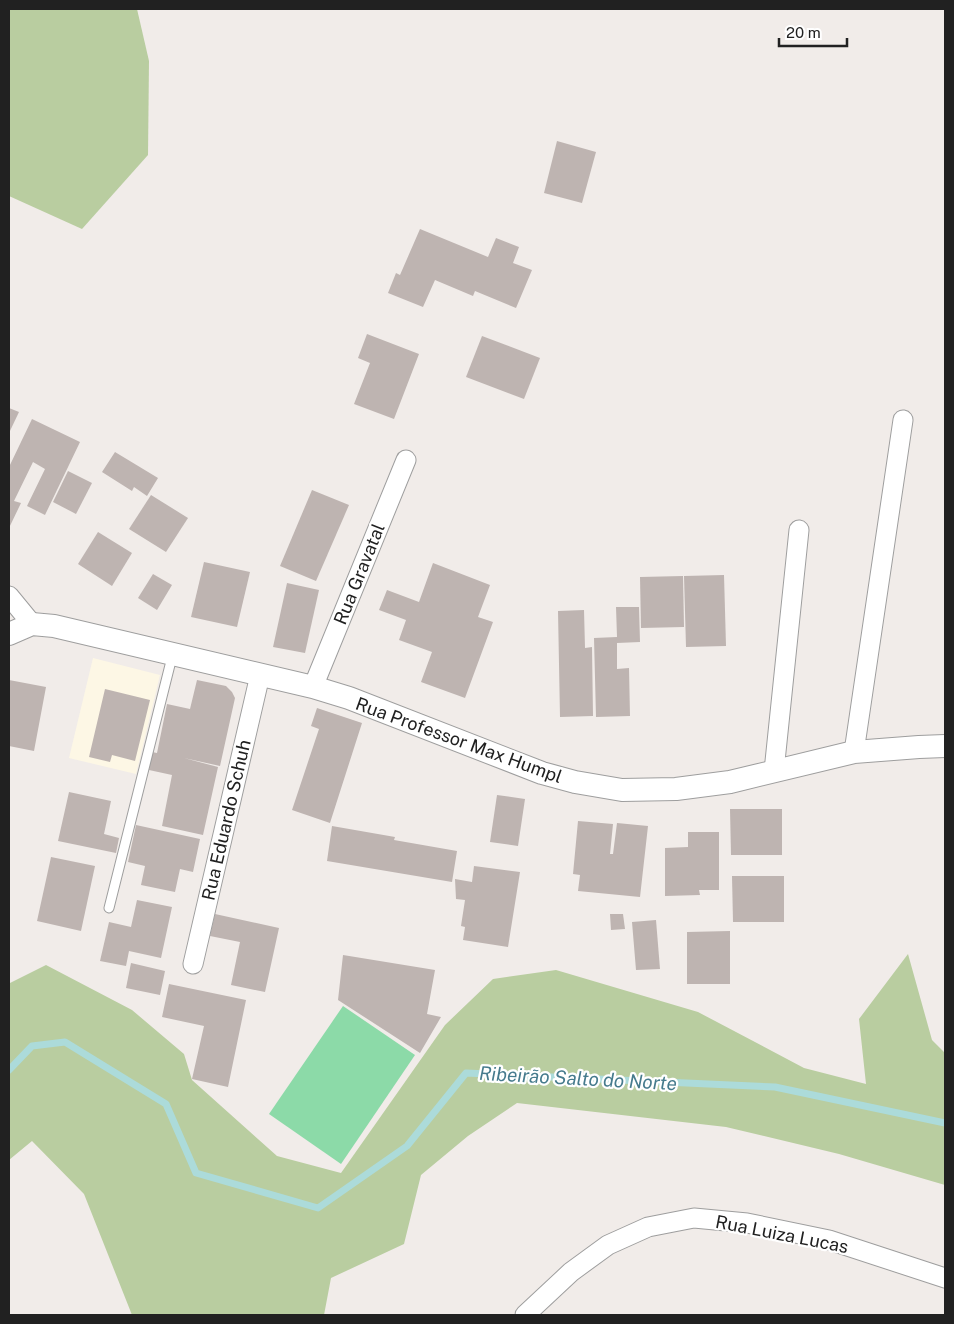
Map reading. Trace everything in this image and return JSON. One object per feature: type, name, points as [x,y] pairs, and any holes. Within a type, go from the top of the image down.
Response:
[{"type":"street","points":[[854,752],[903,420]]},
{"type":"street","name":"Rua Gravatal","points":[[313,687],[406,460]]},
{"type":"street","points":[[774,771],[799,530]]},
{"type":"street","points":[[9,596],[32,624]]},
{"type":"street","name":"Rua Professor Max Humpl","points":[[9,634],[32,624],[54,626],[313,687],[349,698],[542,773],[575,782],[622,790],[656,791],[730,782],[854,752],[919,746],[945,746]]},
{"type":"street","name":"Rua Eduardo Schuh","points":[[193,964],[260,675]]},
{"type":"street","name":"Rua Luiza Lucas","points":[[525,1315],[572,1272],[608,1245],[648,1227],[694,1218],[747,1223],[829,1240],[945,1278]]},
{"type":"lane","points":[[109,908],[173,653]]},
{"type":"shaded area","points":[[93,658],[160,675],[136,774],[69,758]]},
{"type":"green space","points":[[9,9],[137,9],[149,61],[148,155],[82,229],[9,196]]},
{"type":"green space","points":[[908,954],[932,1040],[945,1053],[945,1185],[839,1154],[726,1127],[517,1103],[468,1136],[421,1175],[404,1244],[331,1278],[324,1315],[132,1315],[84,1194],[32,1141],[9,1160],[9,982],[46,965],[132,1010],[184,1054],[192,1080],[277,1156],[341,1173],[445,1025],[493,979],[556,970],[698,1012],[804,1068],[866,1084],[859,1019]]},
{"type":"green space","points":[[343,1006],[415,1055],[341,1164],[269,1114]]},
{"type":"building","points":[[557,141],[596,152],[582,203],[544,193]]},
{"type":"building","points":[[420,229],[488,257],[496,238],[519,247],[513,263],[532,270],[516,308],[475,291],[473,296],[435,280],[423,307],[388,293],[396,273],[400,275]]},
{"type":"building","points":[[367,334],[419,354],[394,419],[354,404],[370,363],[358,358]]},
{"type":"building","points":[[482,336],[540,358],[524,399],[466,377]]},
{"type":"building","points":[[9,408],[19,412],[9,433]]},
{"type":"building","points":[[32,419],[80,442],[45,515],[27,506],[45,469],[33,462],[14,501],[21,503],[9,528],[9,467]]},
{"type":"building","points":[[115,452],[158,478],[147,496],[134,487],[132,491],[102,472]]},
{"type":"building","points":[[68,471],[92,483],[76,514],[53,502]]},
{"type":"building","points":[[312,490],[349,505],[316,581],[280,566]]},
{"type":"building","points":[[151,495],[188,518],[166,552],[129,529]]},
{"type":"building","points":[[98,532],[132,553],[112,586],[78,564]]},
{"type":"building","points":[[204,562],[250,572],[237,627],[191,617]]},
{"type":"building","points":[[433,563],[490,585],[478,617],[493,622],[465,698],[421,682],[432,652],[399,640],[406,620],[379,610],[387,590],[419,602]]},
{"type":"building","points":[[153,574],[172,585],[157,610],[138,598]]},
{"type":"building","points":[[724,575],[726,646],[686,647],[684,576]]},
{"type":"building","points":[[683,576],[684,627],[641,628],[640,577]]},
{"type":"building","points":[[287,583],[319,590],[305,653],[273,647]]},
{"type":"building","points":[[616,607],[639,607],[640,642],[617,643],[617,669],[629,668],[630,716],[596,717],[594,638],[617,637]]},
{"type":"building","points":[[584,610],[585,648],[592,647],[593,716],[560,717],[558,611]]},
{"type":"building","points":[[9,680],[46,687],[34,751],[9,746]]},
{"type":"building","points":[[197,680],[226,686],[235,698],[220,766],[184,758],[218,767],[203,835],[162,826],[172,775],[149,770],[152,752],[157,753],[167,704],[190,709]]},
{"type":"building","points":[[105,689],[150,700],[135,761],[112,755],[110,762],[89,757]]},
{"type":"building","points":[[317,708],[362,723],[330,823],[292,810],[319,729],[311,726]]},
{"type":"building","points":[[69,792],[111,801],[104,834],[119,838],[116,853],[58,841]]},
{"type":"building","points":[[497,795],[525,799],[518,846],[490,842]]},
{"type":"building","points":[[730,809],[782,809],[782,855],[731,855]]},
{"type":"building","points":[[578,821],[613,824],[610,854],[613,854],[617,823],[648,826],[640,897],[578,891],[580,875],[573,874]]},
{"type":"building","points":[[136,825],[200,839],[193,872],[180,869],[175,892],[141,885],[145,866],[128,862]]},
{"type":"building","points":[[332,826],[395,837],[394,840],[457,851],[452,882],[327,861]]},
{"type":"building","points":[[688,832],[719,832],[719,890],[699,890],[700,895],[665,896],[665,848],[688,847]]},
{"type":"building","points":[[51,857],[95,866],[81,931],[37,921]]},
{"type":"building","points":[[474,866],[520,872],[508,947],[463,940],[465,927],[461,926],[465,900],[456,899],[455,879],[472,882]]},
{"type":"building","points":[[732,876],[784,876],[784,922],[733,922]]},
{"type":"building","points":[[137,900],[172,907],[161,958],[129,951],[126,966],[100,961],[109,922],[131,927]]},
{"type":"building","points":[[215,914],[279,928],[265,992],[231,985],[240,942],[210,936]]},
{"type":"building","points":[[610,914],[623,914],[625,929],[611,930]]},
{"type":"building","points":[[656,920],[660,969],[636,970],[632,922]]},
{"type":"building","points":[[730,931],[730,984],[687,984],[687,932]]},
{"type":"building","points":[[343,955],[435,970],[427,1014],[441,1017],[420,1053],[338,1000]]},
{"type":"building","points":[[131,963],[165,971],[160,995],[126,988]]},
{"type":"building","points":[[169,984],[246,1000],[228,1087],[192,1079],[204,1026],[162,1017]]},
{"type":"waterway","name":"Ribeirão Salto do Norte","points":[[9,1070],[32,1046],[65,1042],[166,1104],[196,1173],[318,1208],[407,1146],[466,1073],[775,1087],[945,1123]]}]
